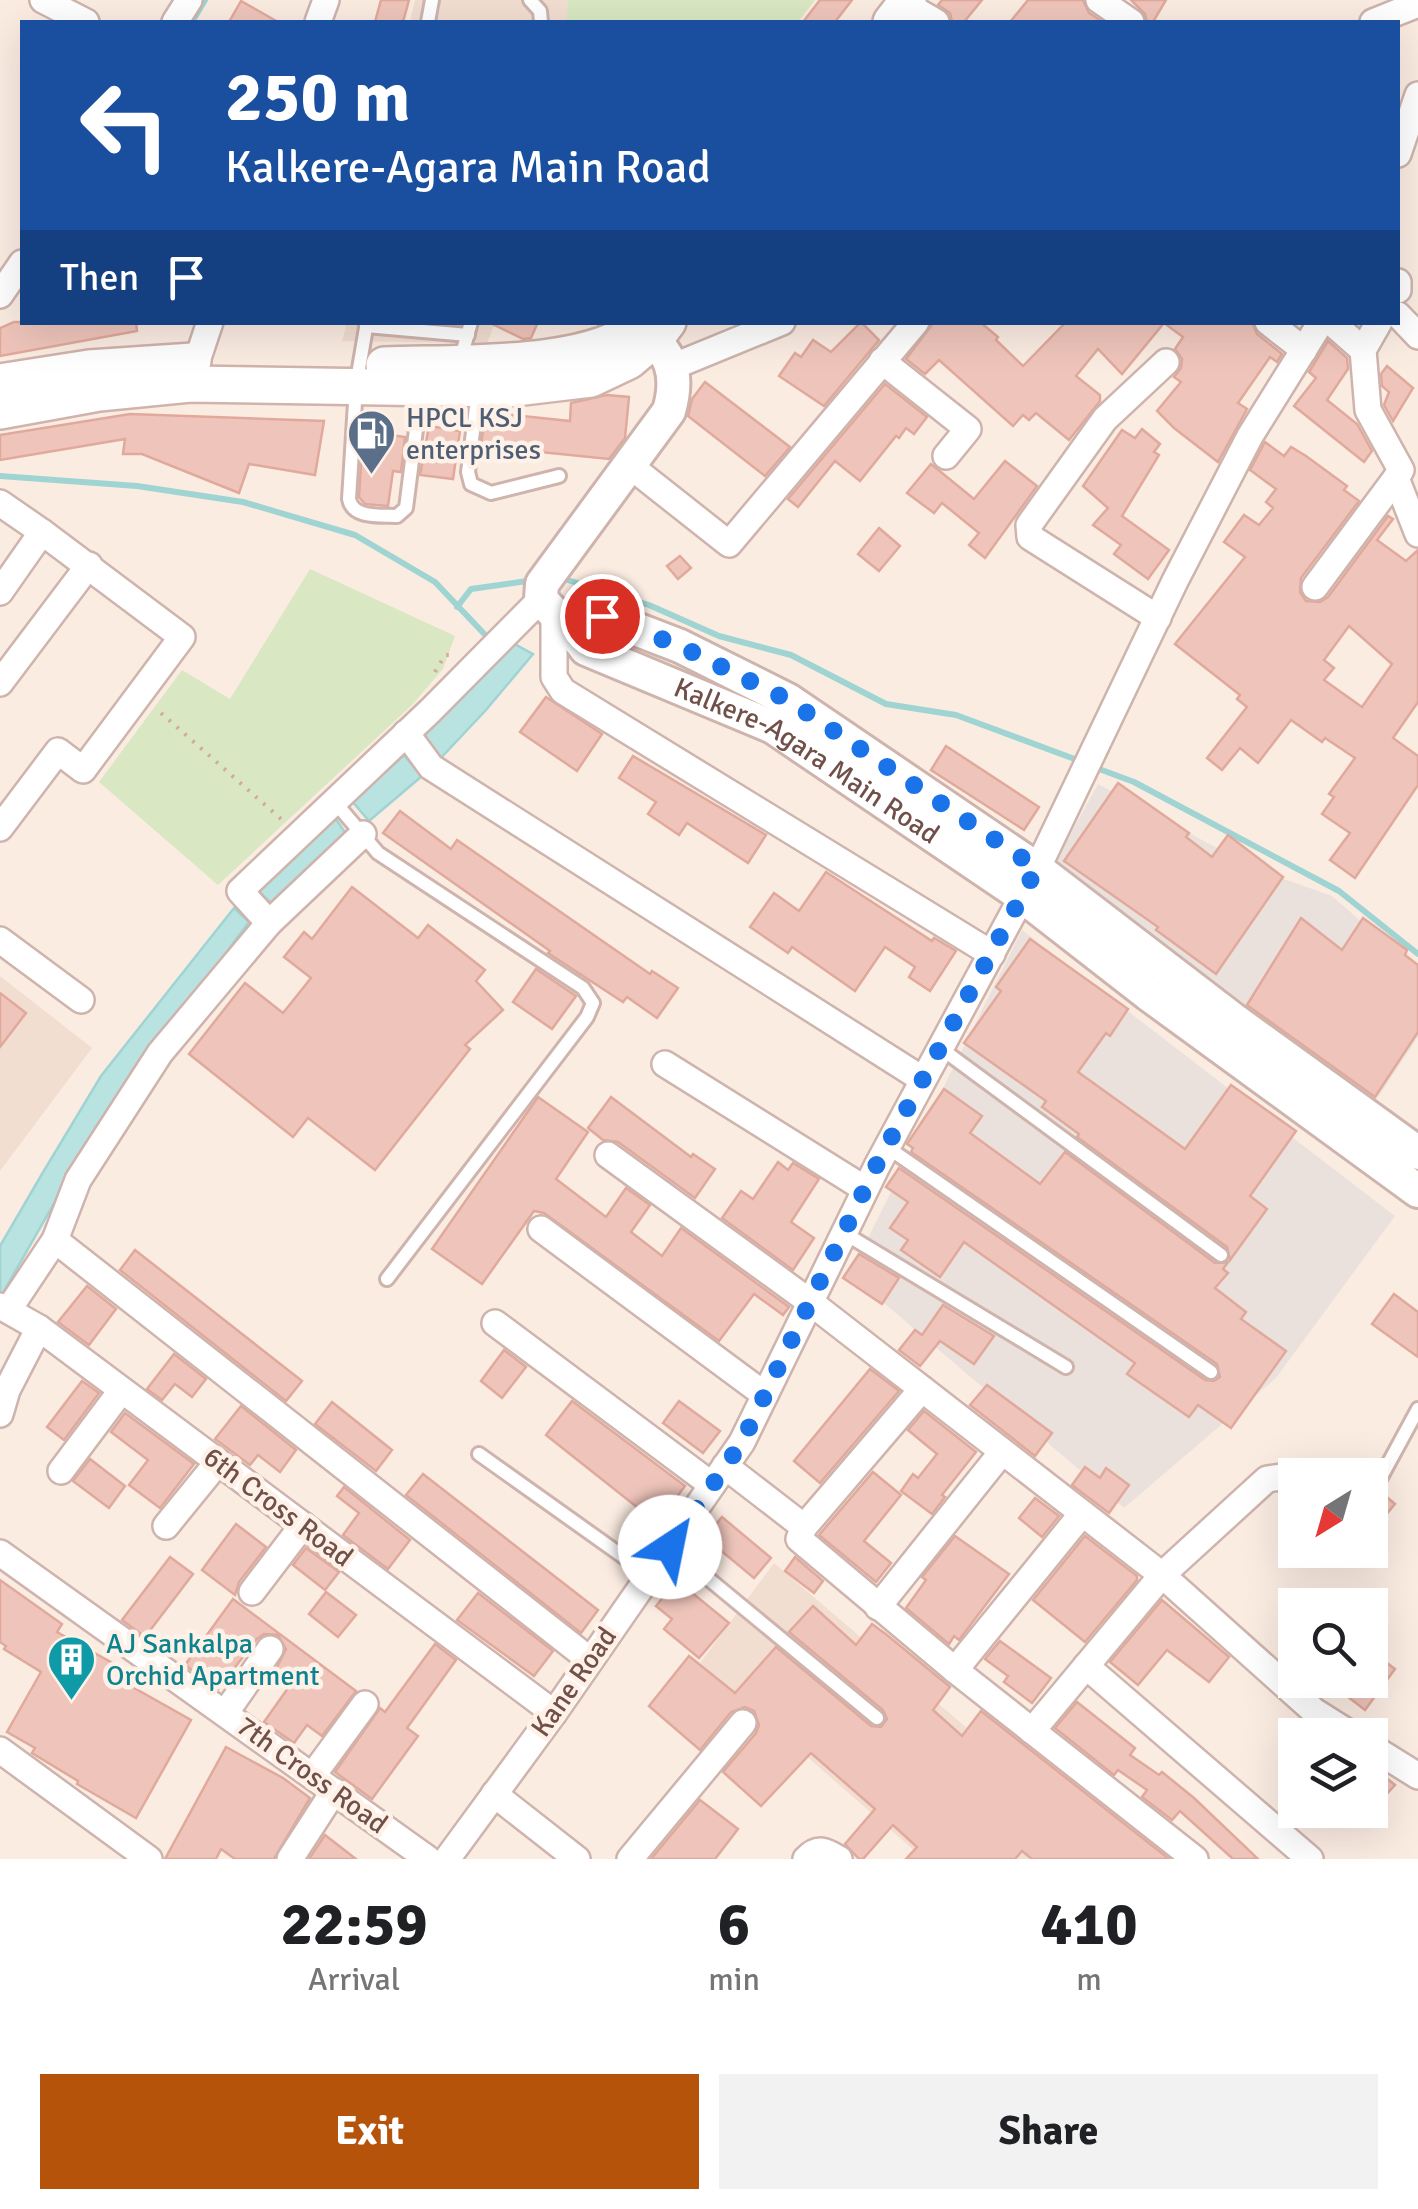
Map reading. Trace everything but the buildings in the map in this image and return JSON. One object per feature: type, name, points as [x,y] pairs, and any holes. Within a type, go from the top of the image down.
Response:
[{"type":"main road","points":[[870,20],[897,7]]},
{"type":"main road","points":[[358,376],[467,359],[579,353],[655,336]]},
{"type":"main road","points":[[0,382],[88,368],[358,376],[421,388],[467,359]]},
{"type":"main road","points":[[0,412],[194,372]]},
{"type":"street","points":[[1099,0],[1128,20]]},
{"type":"street","points":[[50,2],[82,20]]},
{"type":"street","points":[[1378,20],[1418,4]]},
{"type":"street","points":[[897,7],[931,20]]},
{"type":"street","points":[[1400,148],[1418,95]]},
{"type":"street","points":[[0,295],[20,266]]},
{"type":"street","points":[[1400,317],[1418,336]]},
{"type":"street","points":[[194,372],[209,325]]},
{"type":"street","points":[[270,923],[240,891],[338,805],[418,749],[486,655],[551,599],[629,465],[669,411],[676,387],[655,336],[755,325]]},
{"type":"street","points":[[629,465],[730,544],[913,325]]},
{"type":"street","points":[[1272,325],[1304,350]]},
{"type":"street","name":"Kane Road","points":[[447,1859],[554,1713],[742,1442],[886,1147],[1029,882],[1250,436],[1319,325]]},
{"type":"street","points":[[1335,325],[1364,350]]},
{"type":"street","points":[[1314,587],[1401,470],[1368,410],[1364,350],[1378,325]]},
{"type":"street","points":[[882,360],[968,429],[946,456]]},
{"type":"street","points":[[1158,618],[1030,537],[1029,525],[1104,418],[1166,362]]},
{"type":"street","points":[[1396,478],[1418,534]]},
{"type":"street","points":[[0,503],[90,565],[182,636],[83,770],[58,751],[0,828]]},
{"type":"street","points":[[0,592],[42,532]]},
{"type":"street","points":[[0,683],[90,565]]},
{"type":"street","points":[[551,599],[554,677],[563,691],[992,954]]},
{"type":"street","name":"Kalkere-Agara Main Road","points":[[551,599],[680,646],[788,700],[1029,882],[1234,1020],[1418,1153]]},
{"type":"street","points":[[418,749],[922,1079]]},
{"type":"street","points":[[4,1307],[54,1240],[78,1180],[160,1053],[270,923],[363,834]]},
{"type":"street","name":"Kalkere-Agara Main Road","points":[[1029,882],[1148,994],[1418,1191]]},
{"type":"street","points":[[0,940],[81,1000]]},
{"type":"street","points":[[665,1064],[865,1189]]},
{"type":"street","points":[[608,1155],[810,1302],[1162,1575],[1325,1718]]},
{"type":"street","points":[[541,1230],[765,1394]]},
{"type":"street","points":[[54,1240],[590,1660]]},
{"type":"street","name":"6th Cross Road","points":[[4,1307],[39,1328],[554,1713]]},
{"type":"street","points":[[495,1323],[719,1476],[804,1527]]},
{"type":"street","points":[[0,1414],[7,1390],[39,1328]]},
{"type":"street","points":[[922,1388],[804,1527],[799,1540],[878,1608],[1195,1859]]},
{"type":"street","points":[[61,1471],[120,1391]]},
{"type":"street","points":[[878,1608],[1002,1452]]},
{"type":"street","points":[[166,1526],[218,1462]]},
{"type":"street","points":[[1032,1731],[1162,1575],[1267,1479],[1278,1477]]},
{"type":"street","points":[[956,1670],[1081,1515]]},
{"type":"street","points":[[252,1592],[303,1525]]},
{"type":"street","name":"7th Cross Road","points":[[0,1554],[428,1859]]},
{"type":"street","points":[[226,1712],[270,1649]]},
{"type":"street","points":[[1086,1666],[1310,1859]]},
{"type":"street","points":[[313,1775],[365,1704]]},
{"type":"street","points":[[630,1859],[744,1722]]},
{"type":"street","points":[[0,1750],[148,1859]]},
{"type":"street","points":[[1388,1757],[1418,1776]]},
{"type":"street","points":[[290,1859],[334,1790]]},
{"type":"street","points":[[494,1794],[578,1859]]},
{"type":"street","points":[[806,1859],[815,1851],[824,1850],[838,1859]]},
{"type":"lane","points":[[366,325],[358,376],[349,504],[358,513],[397,516],[407,505],[421,388]]},
{"type":"lane","points":[[369,325],[467,359],[471,484],[490,493],[559,476]]},
{"type":"lane","points":[[338,805],[378,853],[583,988],[593,1003],[587,1017],[387,1278]]},
{"type":"lane","points":[[940,1047],[1221,1255]]},
{"type":"lane","points":[[886,1147],[1211,1372]]},
{"type":"lane","points":[[844,1233],[1066,1367]]},
{"type":"lane","points":[[1388,1464],[1418,1409]]},
{"type":"lane","points":[[479,1454],[649,1575]]},
{"type":"lane","points":[[670,1547],[877,1718]]},
{"type":"path","points":[[434,672],[444,655],[486,655]]},
{"type":"path","points":[[161,713],[281,819],[295,806]]},
{"type":"shaded area","points":[[415,0],[568,0],[566,20],[410,20]]},
{"type":"shaded area","points":[[346,325],[494,325],[487,343],[342,341]]},
{"type":"shaded area","points":[[1098,784],[1256,869],[1332,896],[1418,971],[1418,1037],[1376,1100],[1054,864]]},
{"type":"shaded area","points":[[1022,930],[1395,1216],[1276,1378],[1124,1508],[850,1274]]},
{"type":"shaded area","points":[[0,976],[92,1048],[0,1171]]},
{"type":"shaded area","points":[[774,1563],[1120,1859],[924,1859],[700,1663]]},
{"type":"green space","points":[[568,0],[815,0],[800,20],[566,20]]},
{"type":"green space","points":[[310,569],[455,636],[443,669],[412,705],[218,885],[99,782],[182,670],[230,699]]},
{"type":"water","points":[[507,640],[533,654],[438,761],[420,740]]},
{"type":"water","points":[[404,755],[422,776],[369,821],[352,801]]},
{"type":"water","points":[[333,815],[349,838],[274,906],[254,887]]},
{"type":"water","points":[[234,908],[249,922],[104,1116],[0,1298],[0,1246],[42,1174],[101,1076]]},
{"type":"waterway","points":[[193,20],[205,0]]},
{"type":"waterway","points":[[0,476],[137,486],[243,502],[355,535],[435,582],[490,640]]},
{"type":"waterway","points":[[561,578],[649,605],[719,636],[791,655],[886,704],[956,715],[1080,761]]},
{"type":"waterway","points":[[457,607],[471,589],[534,580]]},
{"type":"waterway","points":[[1091,766],[1134,782],[1339,891],[1418,954]]},
{"type":"place","name":"HPCL KSJ enterprises","points":[[371,476]]},
{"type":"place","name":"AJ Sankalpa Orchid Apartment","points":[[71,1702]]},
{"type":"route","points":[[602,616],[680,646],[788,700],[1037,868],[876,1166],[742,1442],[670,1547]]}]
